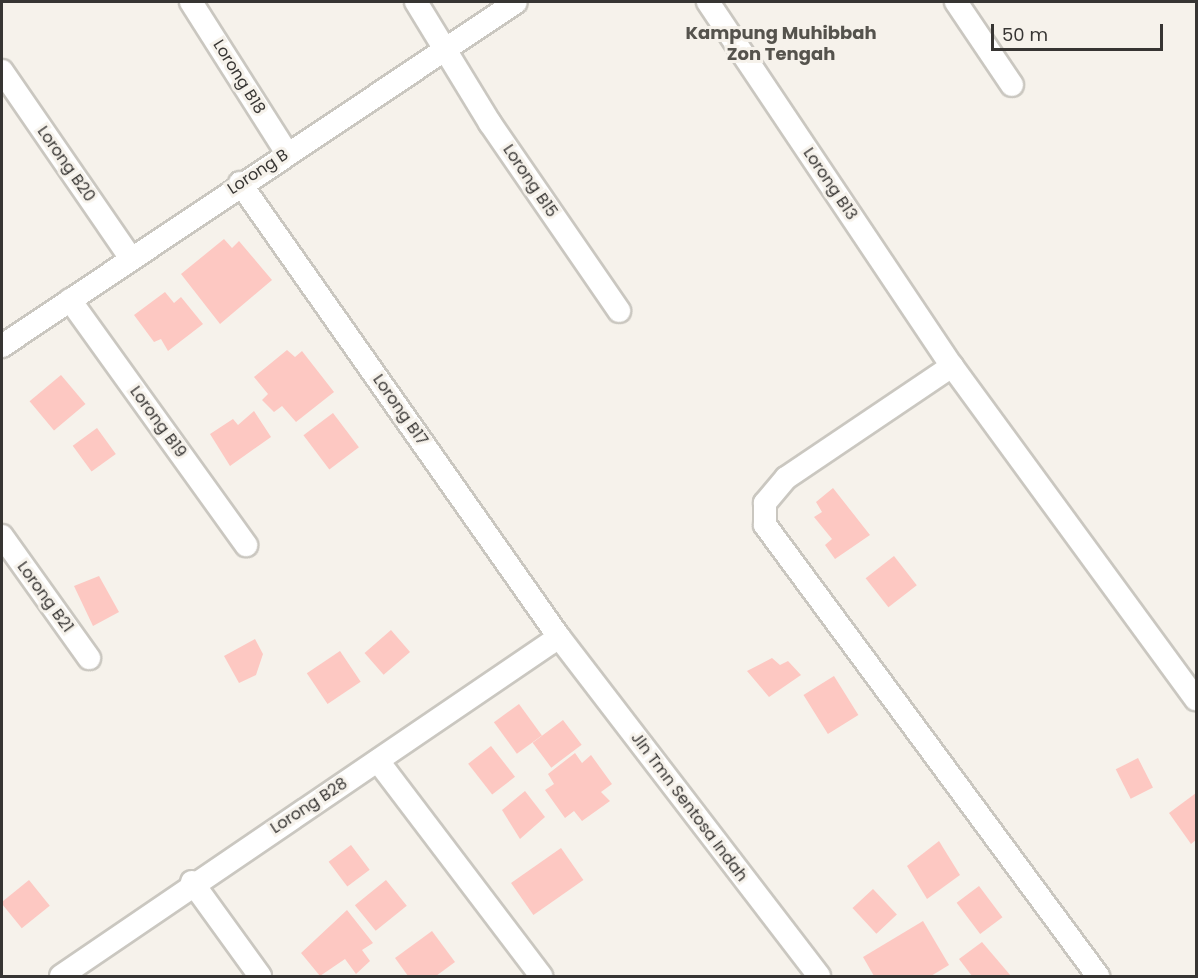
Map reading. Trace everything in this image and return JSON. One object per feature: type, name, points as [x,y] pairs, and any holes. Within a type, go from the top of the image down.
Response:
[{"type":"street","name":"Lorong B18","points":[[190,2],[287,153]]},
{"type":"street","name":"Lorong B15","points":[[416,2],[619,310]]},
{"type":"street","name":"Lorong B","points":[[2,346],[240,183],[516,2]]},
{"type":"street","name":"Lorong B13","points":[[708,2],[952,366],[1197,699]]},
{"type":"street","points":[[956,2],[1012,85]]},
{"type":"street","name":"Lorong B20","points":[[2,71],[130,257]]},
{"type":"street","name":"Lorong B17","points":[[240,183],[559,637]]},
{"type":"street","name":"Lorong B19","points":[[70,300],[246,545]]},
{"type":"street","points":[[952,366],[786,478],[765,503],[765,525],[1098,976]]},
{"type":"street","name":"Lorong B21","points":[[2,536],[89,658]]},
{"type":"street","name":"Lorong B28","points":[[61,976],[192,882],[378,761],[559,637]]},
{"type":"street","name":"Jln Tmn Sentosa Indah","points":[[559,637],[819,976]]},
{"type":"street","points":[[378,761],[540,976]]},
{"type":"street","points":[[192,882],[260,976]]},
{"type":"building","points":[[224,239],[232,248],[239,241],[272,280],[220,324],[181,274]]},
{"type":"building","points":[[165,292],[174,303],[181,297],[203,324],[168,351],[161,339],[154,342],[134,315]]},
{"type":"building","points":[[287,350],[295,357],[302,351],[334,392],[296,422],[282,406],[274,412],[262,400],[268,394],[254,377]]},
{"type":"building","points":[[61,375],[85,404],[54,430],[30,401]]},
{"type":"building","points":[[254,411],[271,437],[230,466],[210,434],[233,419],[238,425]]},
{"type":"building","points":[[333,413],[359,447],[329,470],[303,435]]},
{"type":"building","points":[[97,428],[116,454],[92,472],[73,446]]},
{"type":"building","points":[[833,488],[870,535],[835,559],[825,545],[832,539],[814,517],[822,512],[816,502]]},
{"type":"building","points":[[894,556],[917,585],[888,607],[866,578]]},
{"type":"building","points":[[99,576],[119,612],[93,626],[74,586]]},
{"type":"building","points":[[391,630],[410,652],[384,675],[365,653]]},
{"type":"building","points":[[255,639],[263,654],[256,675],[239,683],[224,656]]},
{"type":"building","points":[[340,651],[361,682],[328,704],[307,673]]},
{"type":"building","points":[[772,658],[780,665],[788,661],[801,675],[769,697],[747,671]]},
{"type":"building","points":[[834,676],[858,715],[828,734],[803,695]]},
{"type":"building","points":[[519,704],[542,736],[517,754],[494,722]]},
{"type":"building","points":[[563,720],[582,745],[551,768],[533,743]]},
{"type":"building","points":[[491,746],[515,777],[492,795],[468,764]]},
{"type":"building","points":[[575,753],[582,763],[591,755],[612,784],[601,792],[610,801],[582,821],[574,811],[565,818],[545,790],[554,784],[548,774]]},
{"type":"building","points":[[1138,758],[1153,787],[1131,799],[1116,769]]},
{"type":"building","points":[[525,791],[545,817],[520,839],[502,810]]},
{"type":"building","points":[[1196,793],[1196,840],[1191,844],[1169,813]]},
{"type":"building","points":[[939,841],[960,875],[927,899],[907,866]]},
{"type":"building","points":[[351,845],[370,870],[347,887],[329,862]]},
{"type":"building","points":[[561,848],[583,880],[533,915],[511,883]]},
{"type":"building","points":[[29,880],[50,906],[22,928],[2,902]]},
{"type":"building","points":[[386,880],[407,906],[376,931],[355,905]]},
{"type":"building","points":[[979,886],[1002,917],[980,934],[957,903]]},
{"type":"building","points":[[873,889],[897,915],[876,934],[853,908]]},
{"type":"building","points":[[347,910],[373,943],[362,950],[370,961],[356,974],[345,959],[320,976],[301,953]]},
{"type":"building","points":[[923,921],[949,965],[931,976],[874,976],[863,957]]},
{"type":"building","points":[[432,931],[455,962],[436,976],[408,976],[395,958]]},
{"type":"building","points":[[982,942],[1011,976],[972,976],[959,959]]},
{"type":"district","name":"Kampung Muhibbah Zon Tengah","points":[[781,44]]}]
